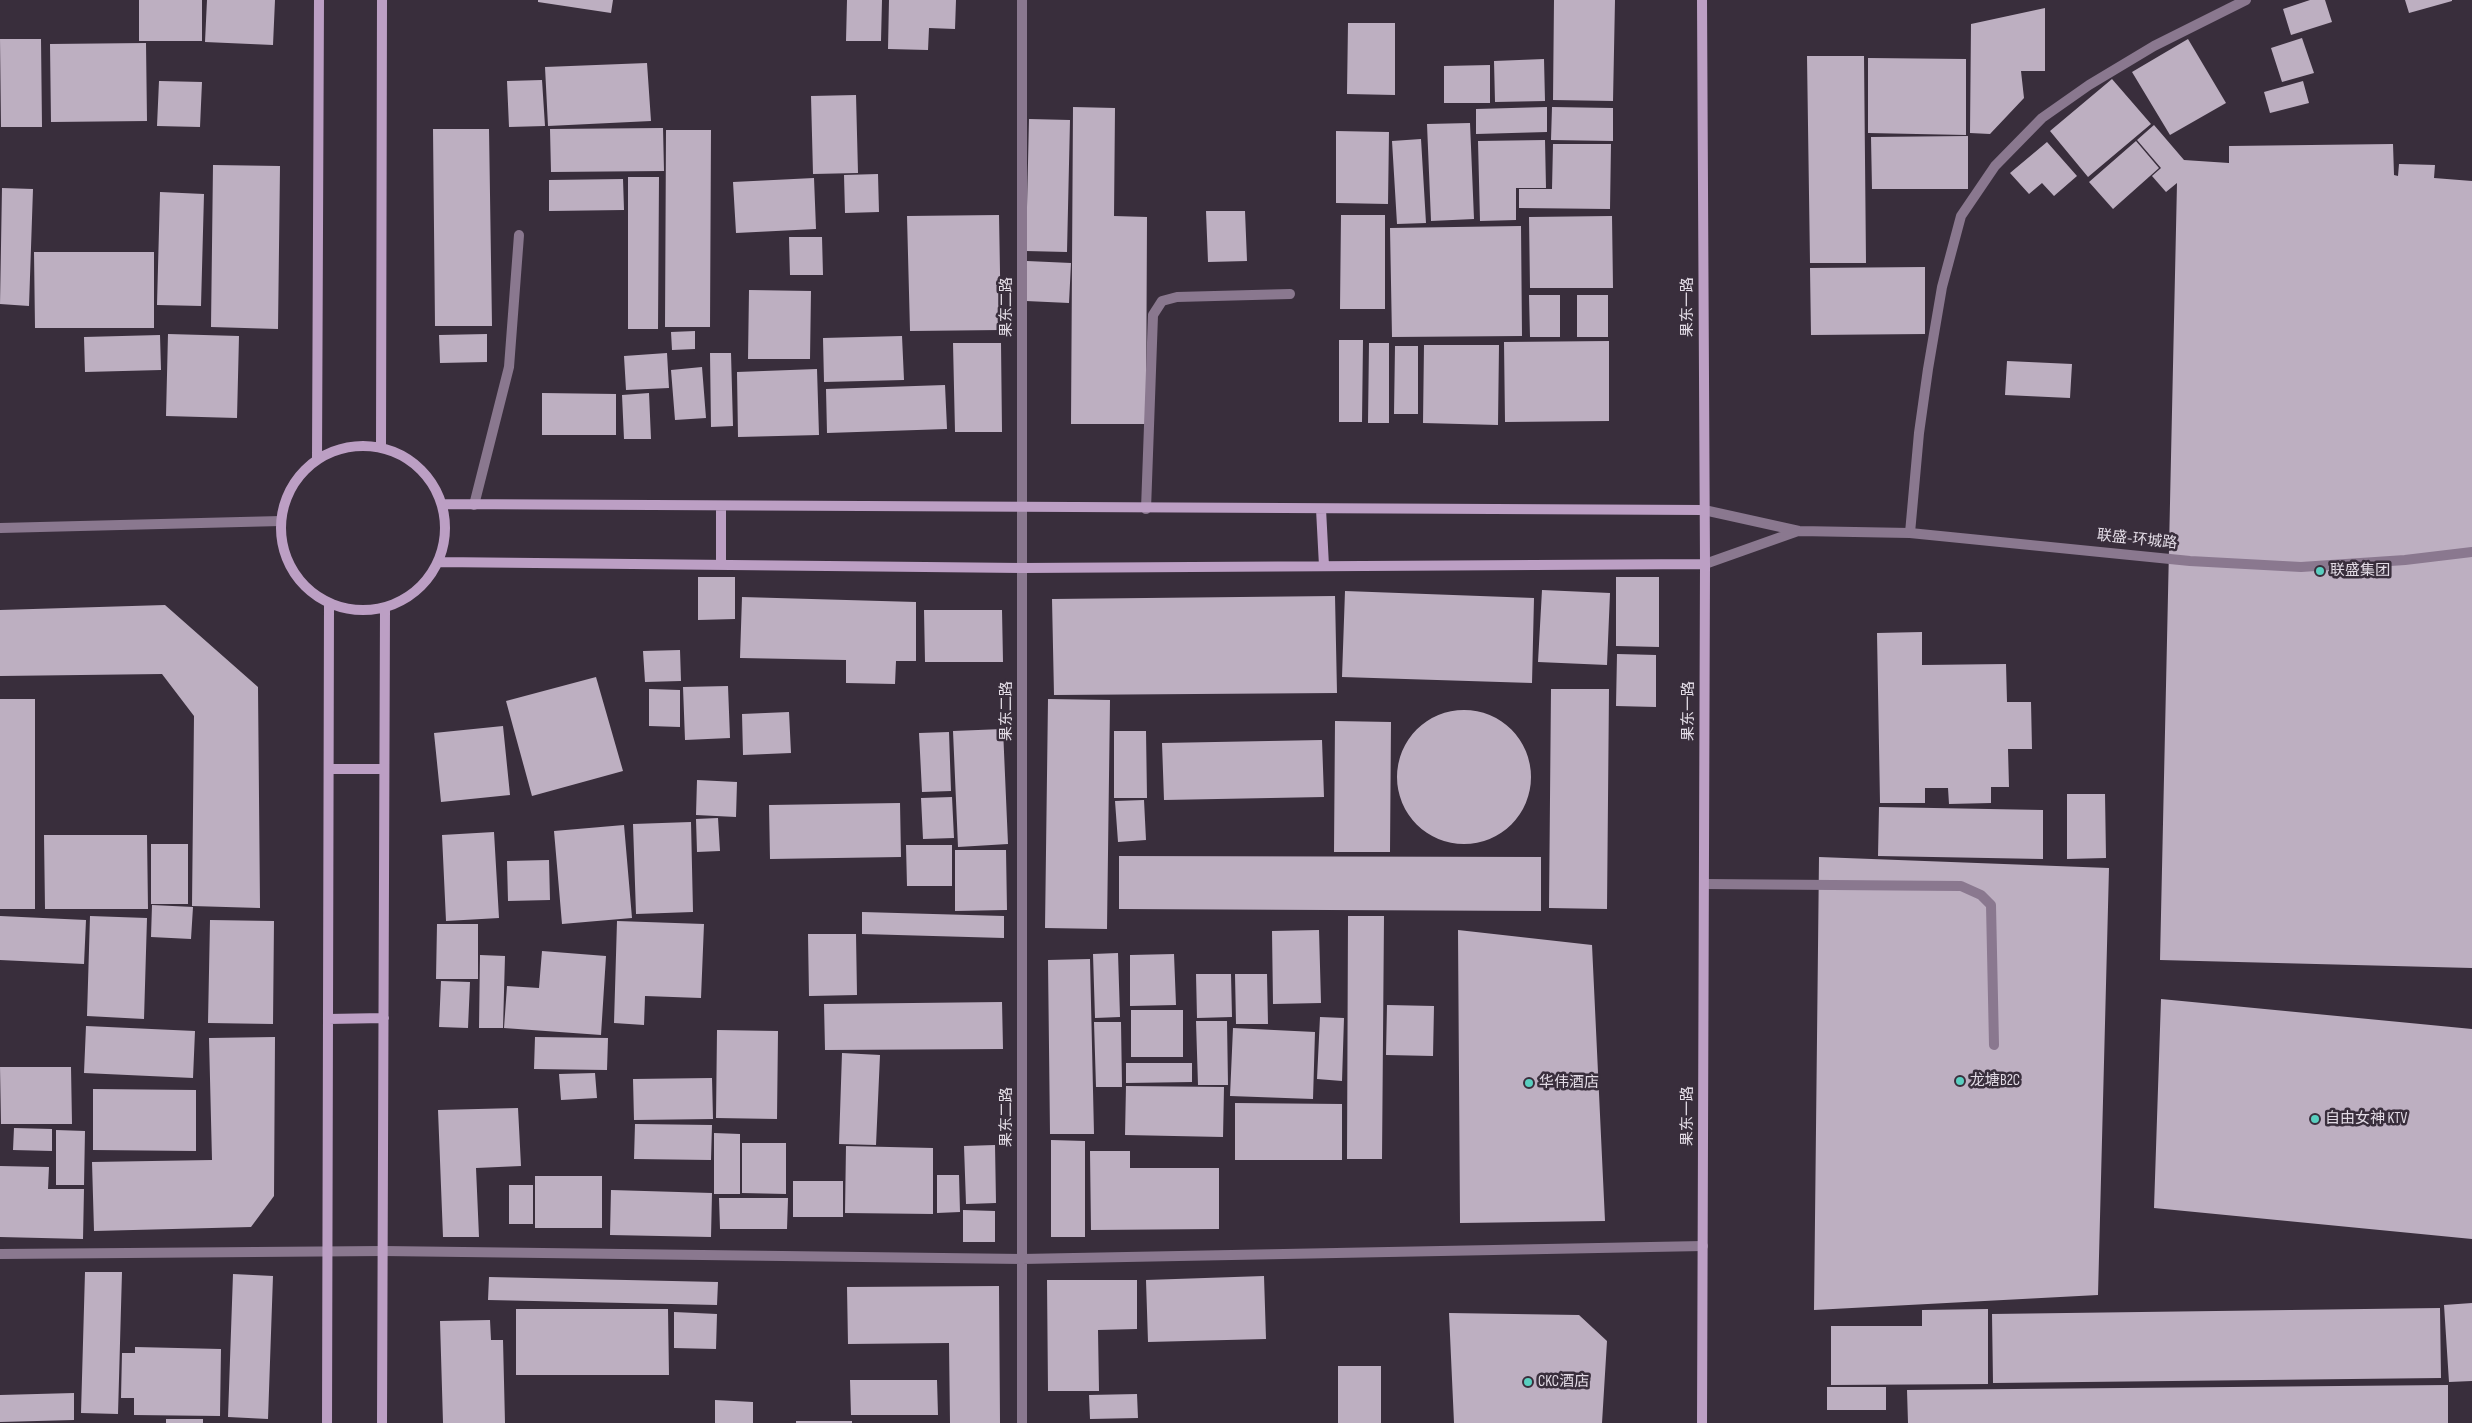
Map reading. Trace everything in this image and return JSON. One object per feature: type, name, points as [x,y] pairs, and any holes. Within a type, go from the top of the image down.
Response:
[{"type":"street","points":[[317,459],[318,0]]},
{"type":"street","points":[[381,448],[382,0]]},
{"type":"street","name":"果东二路","points":[[1022,0],[1022,1423]]},
{"type":"street","name":"果东一路","points":[[1702,0],[1705,564],[1702,1423]]},
{"type":"street","points":[[1910,533],[1919,433],[1928,369],[1942,287],[1961,216],[1994,166],[2042,118],[2089,86],[2154,46],[2246,0]]},
{"type":"street","points":[[474,505],[509,367],[519,235]]},
{"type":"street","points":[[1146,509],[1153,315],[1162,301],[1177,297],[1290,294]]},
{"type":"street","points":[[362,446],[381,448],[399,454],[423,471],[434,487],[442,504],[446,521],[446,538],[438,562],[428,580],[413,595],[385,608],[356,610],[329,603],[308,589],[292,570],[283,546],[281,521],[286,497],[292,486],[299,476],[317,459],[343,448],[362,446]]},
{"type":"street","points":[[442,504],[1321,510],[1704,510],[1799,531]]},
{"type":"street","points":[[721,506],[721,565]]},
{"type":"street","points":[[1321,510],[1324,566]]},
{"type":"street","points":[[0,528],[281,521]]},
{"type":"street","points":[[438,562],[1022,568],[1705,564],[1799,531]]},
{"type":"street","name":"联盛-环城路","points":[[1799,531],[1910,533],[2190,561],[2302,567],[2405,560],[2472,552]]},
{"type":"street","points":[[327,1423],[329,603]]},
{"type":"street","points":[[382,1423],[385,608]]},
{"type":"street","points":[[328,768],[384,769]]},
{"type":"street","points":[[1704,884],[1961,886],[1981,895],[1992,905],[1994,1045]]},
{"type":"street","points":[[328,1018],[384,1018]]},
{"type":"street","points":[[0,1254],[382,1251],[1022,1259],[1703,1246]]},
{"type":"building","points":[[139,0],[202,0],[202,41],[139,41]]},
{"type":"building","points":[[207,0],[275,0],[273,45],[205,42]]},
{"type":"building","points":[[538,0],[613,0],[611,13],[538,2]]},
{"type":"building","points":[[847,0],[882,0],[881,41],[846,41]]},
{"type":"building","points":[[889,0],[956,0],[955,29],[929,28],[928,50],[888,49]]},
{"type":"building","points":[[1554,0],[1615,0],[1613,101],[1553,100]]},
{"type":"building","points":[[2310,0],[2325,0],[2332,22],[2291,35],[2283,9]]},
{"type":"building","points":[[2405,0],[2452,0],[2452,1],[2409,13]]},
{"type":"building","points":[[2045,8],[2045,71],[2021,71],[2024,98],[1990,134],[1970,133],[1971,24]]},
{"type":"building","points":[[1348,23],[1395,23],[1395,95],[1347,94]]},
{"type":"building","points":[[2302,38],[2314,73],[2282,82],[2271,48]]},
{"type":"building","points":[[0,39],[41,39],[42,127],[1,127]]},
{"type":"building","points":[[2188,39],[2226,103],[2170,135],[2132,72]]},
{"type":"building","points":[[146,43],[147,121],[51,122],[50,44]]},
{"type":"building","points":[[1807,56],[1864,56],[1866,263],[1810,263]]},
{"type":"building","points":[[1868,58],[1966,59],[1966,135],[1868,133]]},
{"type":"building","points":[[1544,59],[1545,101],[1495,102],[1494,61]]},
{"type":"building","points":[[647,63],[651,121],[548,126],[545,67]]},
{"type":"building","points":[[1490,65],[1490,103],[1444,103],[1444,66]]},
{"type":"building","points":[[2112,79],[2151,124],[2088,177],[2050,131]]},
{"type":"building","points":[[542,80],[545,126],[509,127],[507,81]]},
{"type":"building","points":[[159,81],[202,82],[200,127],[157,126]]},
{"type":"building","points":[[2303,81],[2309,103],[2270,113],[2264,92]]},
{"type":"building","points":[[856,95],[858,173],[813,174],[811,96]]},
{"type":"building","points":[[1073,107],[1115,108],[1114,216],[1147,217],[1146,424],[1071,424]]},
{"type":"building","points":[[1547,107],[1547,132],[1476,134],[1476,109]]},
{"type":"building","points":[[1552,107],[1613,108],[1613,141],[1551,140]]},
{"type":"building","points":[[1029,119],[1070,120],[1067,252],[1026,251]]},
{"type":"building","points":[[1470,123],[1474,219],[1431,221],[1427,124]]},
{"type":"building","name":"联盛集团","points":[[2154,125],[2184,160],[2229,163],[2229,146],[2393,144],[2394,175],[2398,176],[2399,164],[2435,165],[2434,178],[2472,181],[2472,968],[2160,960],[2177,183],[2166,192],[2152,176],[2161,168],[2137,140]]},
{"type":"building","points":[[663,128],[664,171],[551,172],[550,129]]},
{"type":"building","points":[[433,129],[489,129],[492,326],[435,326]]},
{"type":"building","points":[[666,130],[711,130],[710,327],[665,327]]},
{"type":"building","points":[[1336,131],[1389,132],[1388,204],[1336,203]]},
{"type":"building","points":[[1968,136],[1968,189],[1872,189],[1871,137]]},
{"type":"building","points":[[1421,139],[1426,223],[1397,224],[1392,141]]},
{"type":"building","points":[[1545,140],[1546,188],[1516,188],[1516,220],[1480,221],[1478,141]]},
{"type":"building","points":[[2136,141],[2159,168],[2113,209],[2089,182]]},
{"type":"building","points":[[2047,142],[2077,176],[2054,196],[2042,183],[2029,194],[2010,173]]},
{"type":"building","points":[[1553,144],[1611,144],[1610,209],[1519,208],[1519,189],[1552,189]]},
{"type":"building","points":[[213,165],[280,166],[278,329],[211,327]]},
{"type":"building","points":[[878,174],[879,212],[845,213],[844,175]]},
{"type":"building","points":[[628,177],[659,177],[658,329],[628,329]]},
{"type":"building","points":[[814,178],[816,229],[736,233],[733,182]]},
{"type":"building","points":[[623,179],[624,210],[549,211],[549,180]]},
{"type":"building","points":[[2,188],[33,189],[29,306],[0,304]]},
{"type":"building","points":[[160,192],[204,194],[201,306],[157,305]]},
{"type":"building","points":[[1206,211],[1245,211],[1247,261],[1208,262]]},
{"type":"building","points":[[999,215],[1001,330],[910,331],[907,216]]},
{"type":"building","points":[[1341,215],[1385,215],[1385,309],[1340,309]]},
{"type":"building","points":[[1612,216],[1613,288],[1530,288],[1529,217]]},
{"type":"building","points":[[1521,226],[1522,336],[1392,337],[1390,228]]},
{"type":"building","points":[[789,237],[822,237],[823,275],[790,275]]},
{"type":"building","points":[[34,252],[154,252],[154,328],[35,328]]},
{"type":"building","points":[[1027,261],[1071,263],[1069,303],[1026,301]]},
{"type":"building","points":[[1925,267],[1925,334],[1811,335],[1810,268]]},
{"type":"building","points":[[749,290],[811,291],[810,359],[748,359]]},
{"type":"building","points":[[1529,295],[1560,295],[1560,337],[1530,337]]},
{"type":"building","points":[[1577,295],[1608,295],[1608,337],[1577,337]]},
{"type":"building","points":[[695,331],[695,349],[672,350],[671,332]]},
{"type":"building","points":[[168,334],[239,336],[237,418],[166,416]]},
{"type":"building","points":[[487,334],[487,362],[440,363],[439,335]]},
{"type":"building","points":[[160,335],[161,370],[85,372],[84,337]]},
{"type":"building","points":[[902,336],[904,380],[824,382],[823,338]]},
{"type":"building","points":[[1339,340],[1363,340],[1362,422],[1339,422]]},
{"type":"building","points":[[1609,341],[1609,421],[1505,422],[1504,342]]},
{"type":"building","points":[[953,343],[1001,343],[1002,432],[955,432]]},
{"type":"building","points":[[1369,343],[1389,343],[1389,423],[1368,423]]},
{"type":"building","points":[[1424,345],[1499,345],[1498,425],[1423,423]]},
{"type":"building","points":[[1395,346],[1418,346],[1418,414],[1394,414]]},
{"type":"building","points":[[667,353],[669,388],[626,390],[624,356]]},
{"type":"building","points":[[710,353],[731,353],[733,426],[711,427]]},
{"type":"building","points":[[2007,361],[2072,364],[2070,398],[2005,395]]},
{"type":"building","points":[[702,367],[706,418],[675,420],[671,370]]},
{"type":"building","points":[[817,369],[819,435],[738,437],[737,372]]},
{"type":"building","points":[[945,385],[947,429],[827,433],[826,389]]},
{"type":"building","points":[[542,393],[616,394],[616,435],[542,435]]},
{"type":"building","points":[[649,393],[651,439],[624,439],[622,395]]},
{"type":"building","points":[[698,577],[735,577],[735,619],[698,620]]},
{"type":"building","points":[[1616,577],[1659,577],[1659,647],[1616,646]]},
{"type":"building","points":[[1542,590],[1610,593],[1607,665],[1538,662]]},
{"type":"building","points":[[1345,591],[1534,598],[1532,683],[1342,677]]},
{"type":"building","points":[[1335,596],[1337,693],[1054,695],[1052,599]]},
{"type":"building","points":[[742,597],[916,602],[916,661],[896,661],[895,684],[846,683],[846,660],[740,658]]},
{"type":"building","points":[[165,605],[258,687],[260,908],[192,906],[194,716],[162,674],[0,676],[0,610]]},
{"type":"building","points":[[924,610],[1002,610],[1003,662],[925,662]]},
{"type":"building","points":[[1922,632],[1922,665],[2006,664],[2007,702],[2031,702],[2032,749],[2008,749],[2009,787],[1991,787],[1991,803],[1949,804],[1948,788],[1925,788],[1925,803],[1880,803],[1877,633]]},
{"type":"building","points":[[680,650],[681,681],[645,682],[643,651]]},
{"type":"building","points":[[1617,654],[1656,655],[1656,707],[1616,706]]},
{"type":"building","points":[[596,677],[623,771],[532,796],[506,701]]},
{"type":"building","points":[[728,686],[730,738],[685,740],[683,687]]},
{"type":"building","points":[[649,689],[680,690],[680,727],[649,726]]},
{"type":"building","points":[[1551,689],[1609,689],[1607,909],[1549,908]]},
{"type":"building","points":[[0,699],[35,699],[35,909],[0,909]]},
{"type":"building","points":[[1048,699],[1110,700],[1107,929],[1045,928]]},
{"type":"building","points":[[1464,710],[1490,715],[1512,729],[1526,751],[1531,777],[1526,803],[1512,825],[1490,839],[1464,844],[1438,839],[1416,825],[1402,803],[1397,777],[1402,751],[1416,729],[1438,715]]},
{"type":"building","points":[[789,712],[791,753],[743,755],[742,714]]},
{"type":"building","points":[[1335,721],[1391,722],[1390,852],[1334,852]]},
{"type":"building","points":[[503,726],[510,795],[441,802],[434,733]]},
{"type":"building","points":[[1003,729],[1008,844],[958,847],[953,731]]},
{"type":"building","points":[[1114,731],[1146,731],[1147,798],[1114,798]]},
{"type":"building","points":[[949,732],[951,791],[922,792],[919,733]]},
{"type":"building","points":[[1322,740],[1324,797],[1164,800],[1162,743]]},
{"type":"building","points":[[697,780],[737,782],[736,817],[696,815]]},
{"type":"building","points":[[2067,794],[2105,794],[2106,858],[2067,859]]},
{"type":"building","points":[[952,797],[954,838],[923,839],[921,798]]},
{"type":"building","points":[[1144,800],[1146,840],[1118,842],[1115,801]]},
{"type":"building","points":[[900,803],[901,857],[770,859],[769,805]]},
{"type":"building","points":[[1879,807],[2043,810],[2043,859],[1878,856]]},
{"type":"building","points":[[718,818],[720,851],[697,852],[696,819]]},
{"type":"building","points":[[691,822],[693,912],[636,914],[633,824]]},
{"type":"building","points":[[624,825],[632,918],[562,924],[554,831]]},
{"type":"building","points":[[494,832],[499,918],[446,921],[442,835]]},
{"type":"building","points":[[44,835],[147,835],[148,909],[45,909]]},
{"type":"building","points":[[151,844],[188,844],[188,904],[151,904]]},
{"type":"building","points":[[906,845],[952,845],[952,886],[907,886]]},
{"type":"building","points":[[955,850],[1006,850],[1007,910],[955,911]]},
{"type":"building","points":[[1119,856],[1541,857],[1541,911],[1119,909]]},
{"type":"building","name":"龙塘B2C","points":[[1819,857],[2109,868],[2098,1295],[1814,1310]]},
{"type":"building","points":[[549,860],[550,900],[508,901],[507,861]]},
{"type":"building","points":[[152,905],[193,907],[191,939],[151,937]]},
{"type":"building","points":[[862,912],[1004,916],[1004,938],[862,934]]},
{"type":"building","points":[[0,916],[86,920],[84,964],[0,960]]},
{"type":"building","points":[[90,916],[147,918],[144,1019],[87,1016]]},
{"type":"building","points":[[1348,916],[1384,916],[1382,1159],[1347,1159]]},
{"type":"building","points":[[210,920],[274,921],[273,1024],[208,1023]]},
{"type":"building","points":[[617,921],[704,924],[701,998],[645,996],[644,1025],[614,1023]]},
{"type":"building","points":[[437,924],[478,924],[478,979],[436,979]]},
{"type":"building","points":[[1319,930],[1321,1003],[1273,1004],[1272,931]]},
{"type":"building","name":"华伟酒店","points":[[1458,930],[1592,945],[1605,1221],[1460,1223]]},
{"type":"building","points":[[808,934],[856,934],[857,995],[809,996]]},
{"type":"building","points":[[542,951],[606,956],[601,1035],[504,1028],[507,986],[539,988]]},
{"type":"building","points":[[1118,953],[1120,1017],[1095,1018],[1093,954]]},
{"type":"building","points":[[1174,954],[1176,1005],[1130,1006],[1130,955]]},
{"type":"building","points":[[480,955],[505,956],[503,1028],[479,1028]]},
{"type":"building","points":[[1090,959],[1094,1134],[1050,1134],[1048,960]]},
{"type":"building","points":[[1196,974],[1231,974],[1232,1017],[1197,1018]]},
{"type":"building","points":[[1235,974],[1267,974],[1268,1024],[1236,1024]]},
{"type":"building","points":[[441,981],[470,982],[468,1028],[439,1027]]},
{"type":"building","name":"自由女神 KTV","points":[[2161,999],[2472,1029],[2472,1239],[2154,1208]]},
{"type":"building","points":[[1002,1002],[1003,1049],[825,1050],[824,1004]]},
{"type":"building","points":[[1387,1005],[1434,1006],[1433,1056],[1386,1055]]},
{"type":"building","points":[[1131,1010],[1183,1010],[1183,1057],[1131,1057]]},
{"type":"building","points":[[1320,1017],[1344,1018],[1342,1081],[1317,1079]]},
{"type":"building","points":[[1196,1021],[1227,1021],[1228,1085],[1198,1085]]},
{"type":"building","points":[[1094,1022],[1121,1022],[1122,1087],[1096,1087]]},
{"type":"building","points":[[86,1026],[195,1031],[193,1078],[84,1073]]},
{"type":"building","points":[[1233,1028],[1315,1032],[1313,1099],[1230,1096]]},
{"type":"building","points":[[717,1030],[778,1031],[777,1119],[716,1118]]},
{"type":"building","points":[[275,1037],[274,1196],[251,1227],[94,1231],[92,1162],[212,1160],[209,1038]]},
{"type":"building","points":[[535,1037],[608,1038],[607,1070],[534,1069]]},
{"type":"building","points":[[842,1053],[880,1055],[876,1145],[839,1144]]},
{"type":"building","points":[[1126,1063],[1192,1063],[1192,1082],[1126,1083]]},
{"type":"building","points":[[0,1067],[71,1067],[72,1124],[1,1124]]},
{"type":"building","points":[[595,1073],[597,1098],[561,1100],[559,1074]]},
{"type":"building","points":[[712,1078],[713,1119],[634,1120],[633,1079]]},
{"type":"building","points":[[1126,1086],[1224,1087],[1223,1137],[1125,1135]]},
{"type":"building","points":[[93,1089],[196,1090],[196,1151],[93,1150]]},
{"type":"building","points":[[1235,1103],[1342,1104],[1342,1160],[1235,1160]]},
{"type":"building","points":[[518,1108],[521,1166],[476,1168],[479,1237],[443,1237],[438,1110]]},
{"type":"building","points":[[635,1124],[712,1125],[711,1160],[634,1159]]},
{"type":"building","points":[[14,1128],[52,1129],[52,1151],[13,1150]]},
{"type":"building","points":[[56,1130],[85,1131],[84,1185],[56,1185]]},
{"type":"building","points":[[714,1133],[740,1134],[740,1194],[714,1194]]},
{"type":"building","points":[[1051,1140],[1085,1141],[1085,1237],[1051,1237]]},
{"type":"building","points":[[742,1143],[786,1143],[786,1194],[742,1193]]},
{"type":"building","points":[[995,1145],[996,1203],[966,1204],[964,1146]]},
{"type":"building","points":[[846,1146],[933,1148],[933,1214],[845,1213]]},
{"type":"building","points":[[1090,1151],[1130,1151],[1130,1168],[1219,1168],[1219,1229],[1091,1230]]},
{"type":"building","points":[[0,1166],[49,1167],[48,1189],[84,1189],[83,1239],[0,1237]]},
{"type":"building","points":[[937,1175],[959,1175],[960,1212],[937,1213]]},
{"type":"building","points":[[535,1176],[602,1176],[602,1228],[535,1228]]},
{"type":"building","points":[[793,1181],[843,1181],[843,1217],[793,1217]]},
{"type":"building","points":[[509,1185],[533,1185],[533,1224],[509,1224]]},
{"type":"building","points":[[611,1190],[712,1193],[711,1237],[610,1235]]},
{"type":"building","points":[[719,1198],[788,1198],[787,1229],[720,1229]]},
{"type":"building","points":[[963,1210],[995,1211],[995,1242],[963,1242]]},
{"type":"building","points":[[85,1272],[122,1272],[118,1414],[81,1413]]},
{"type":"building","points":[[233,1274],[273,1276],[268,1419],[228,1417]]},
{"type":"building","points":[[1264,1276],[1266,1339],[1148,1342],[1146,1280]]},
{"type":"building","points":[[489,1277],[718,1282],[717,1305],[488,1300]]},
{"type":"building","points":[[1047,1280],[1137,1280],[1137,1329],[1098,1330],[1099,1391],[1048,1391]]},
{"type":"building","points":[[999,1286],[1000,1423],[950,1423],[949,1343],[848,1344],[847,1287]]},
{"type":"building","points":[[2472,1303],[2472,1381],[2449,1382],[2444,1305]]},
{"type":"building","points":[[2440,1308],[2441,1378],[1993,1383],[1992,1314]]},
{"type":"building","points":[[516,1309],[668,1309],[669,1375],[516,1375]]},
{"type":"building","points":[[1988,1309],[1988,1384],[1831,1385],[1831,1326],[1922,1326],[1922,1310]]},
{"type":"building","points":[[674,1312],[717,1314],[716,1349],[674,1348]]},
{"type":"building","name":"CKC酒店","points":[[1449,1313],[1579,1315],[1607,1341],[1602,1423],[1454,1423]]},
{"type":"building","points":[[490,1320],[491,1340],[503,1340],[505,1423],[443,1423],[440,1321]]},
{"type":"building","points":[[135,1347],[221,1349],[220,1416],[134,1415],[134,1398],[121,1398],[122,1353],[135,1353]]},
{"type":"building","points":[[1338,1366],[1381,1366],[1381,1423],[1338,1423]]},
{"type":"building","points":[[850,1380],[937,1380],[938,1415],[851,1415]]},
{"type":"building","points":[[2448,1385],[2448,1423],[1908,1423],[1907,1390]]},
{"type":"building","points":[[1827,1387],[1886,1387],[1886,1410],[1827,1410]]},
{"type":"building","points":[[74,1393],[74,1420],[0,1422],[0,1395]]},
{"type":"building","points":[[1137,1394],[1138,1418],[1090,1419],[1089,1395]]},
{"type":"building","points":[[715,1400],[753,1402],[753,1423],[715,1423]]},
{"type":"building","points":[[166,1419],[203,1419],[203,1423],[166,1423]]},
{"type":"building","points":[[796,1421],[852,1421],[852,1423],[796,1423]]},
{"type":"place","name":"联盛集团","points":[[2320,571]]},
{"type":"place","name":"龙塘B2C","points":[[1960,1081]]},
{"type":"place","name":"华伟酒店","points":[[1529,1083]]},
{"type":"place","name":"自由女神 KTV","points":[[2315,1119]]},
{"type":"place","name":"CKC酒店","points":[[1528,1382]]}]
